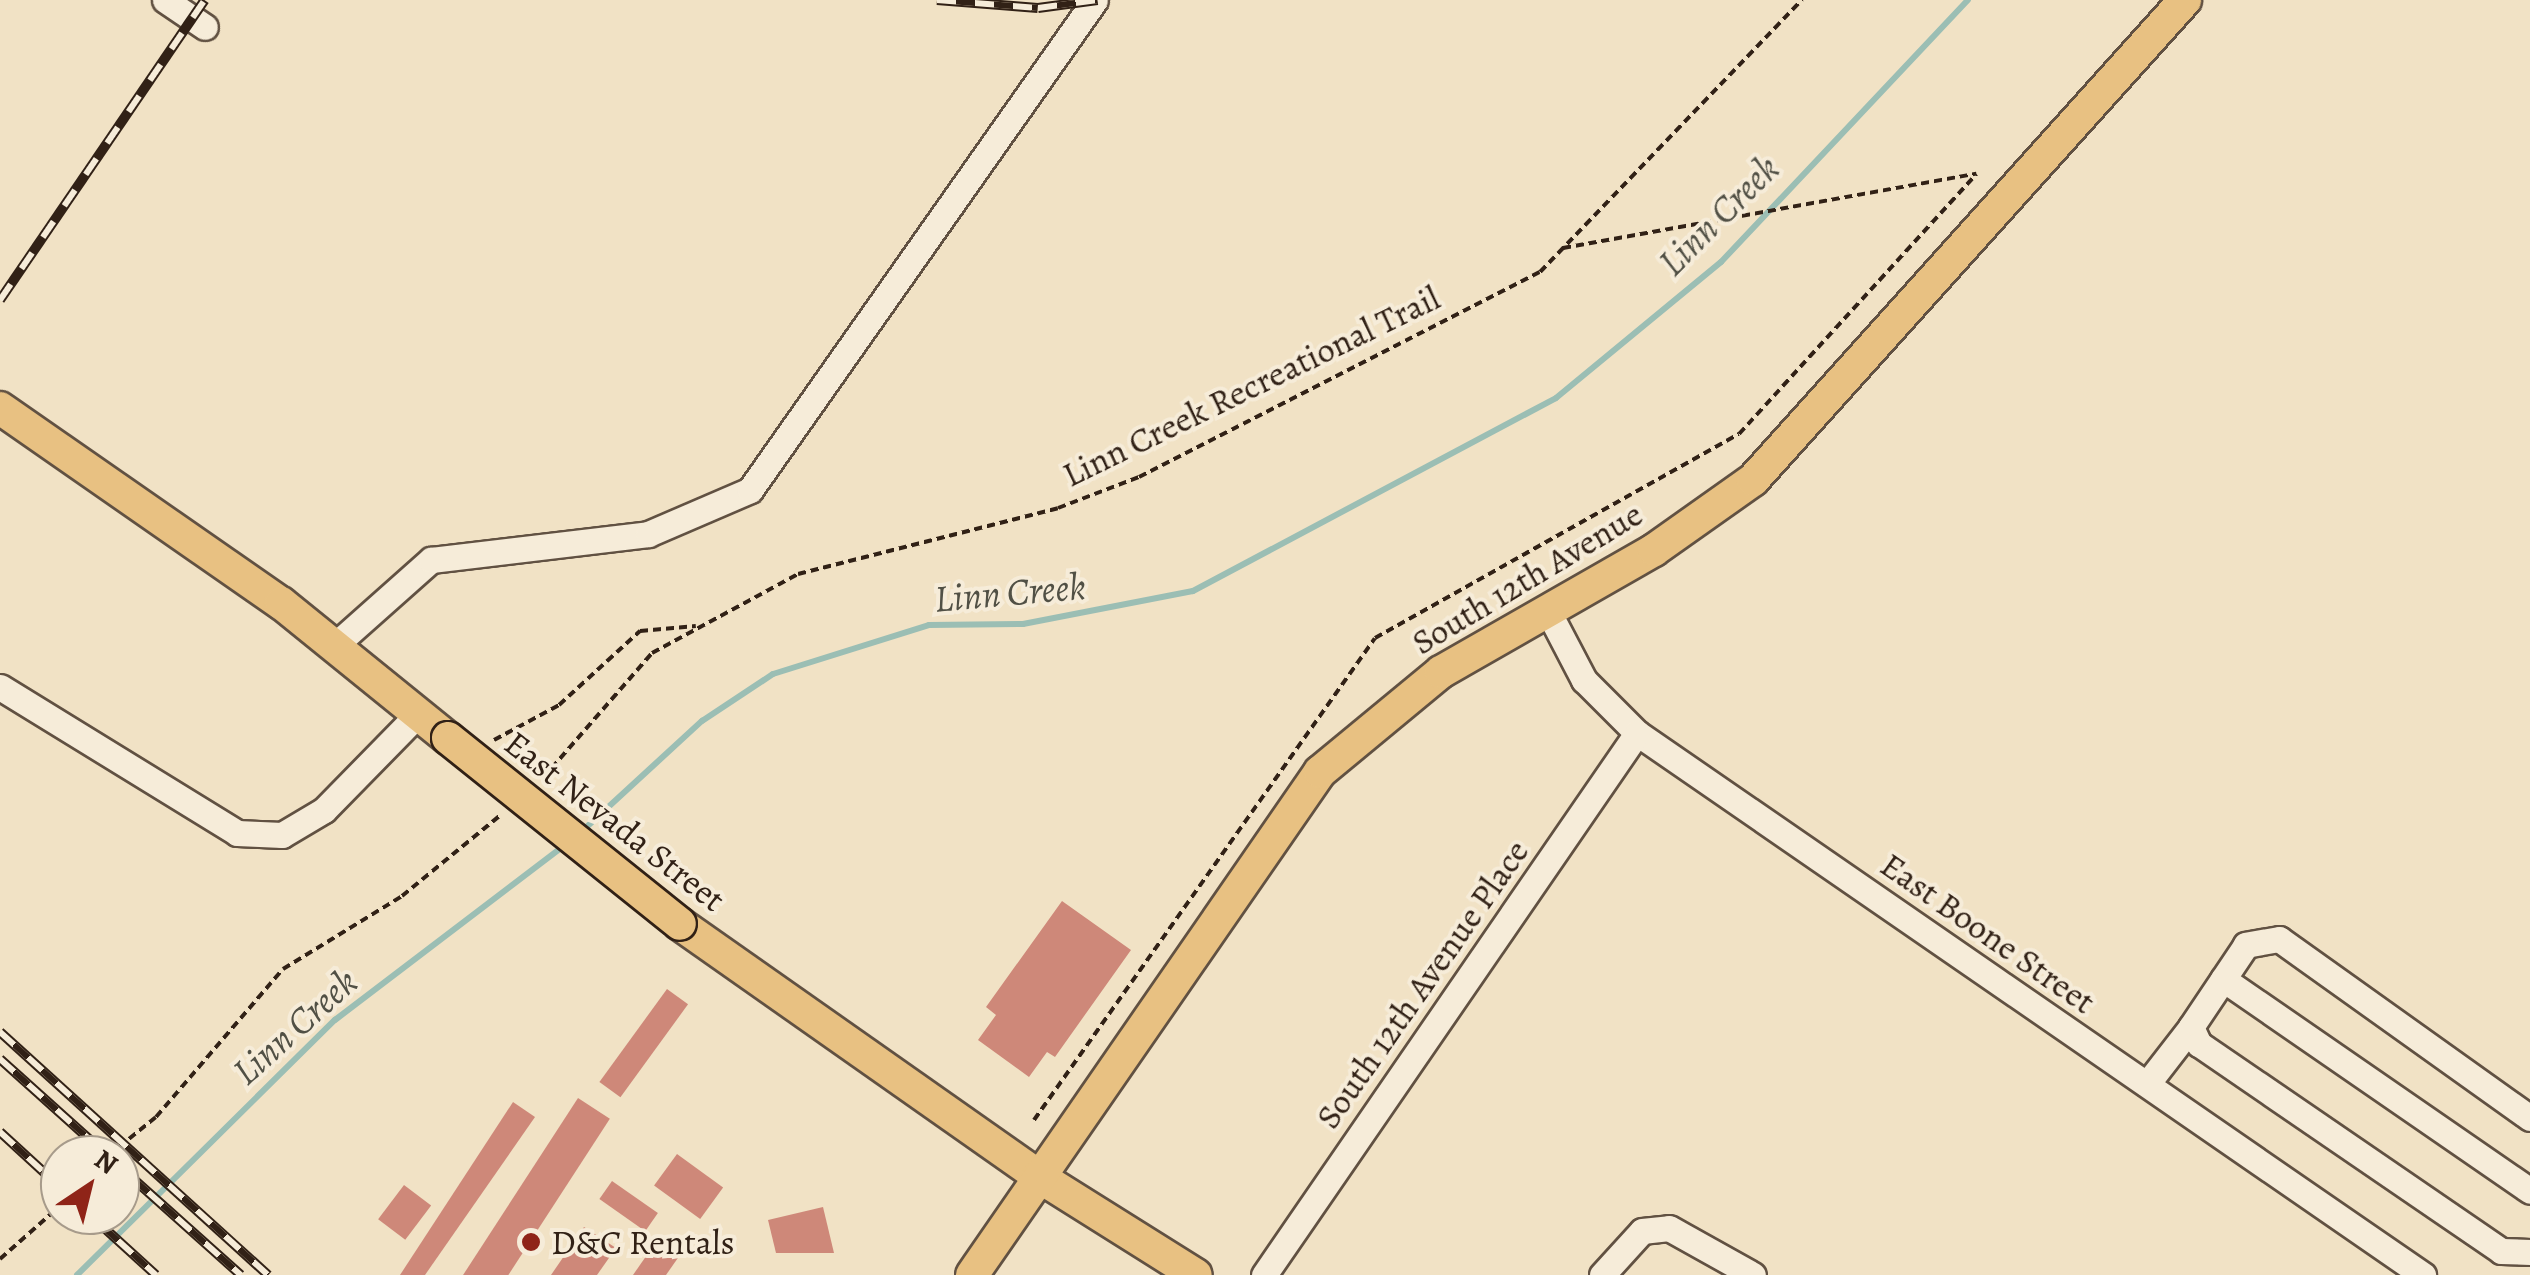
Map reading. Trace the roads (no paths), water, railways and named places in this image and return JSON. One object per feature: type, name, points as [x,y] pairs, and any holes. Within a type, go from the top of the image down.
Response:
[{"type":"main road","name":"South 12th Avenue","points":[[972,1275],[1320,772],[1441,672],[1550,613],[1753,480],[2185,0]]},
{"type":"main road","name":"East Nevada Street","points":[[0,408],[334,646],[680,924],[1038,1176],[1196,1275]]},
{"type":"street","points":[[165,0],[204,27]]},
{"type":"street","points":[[334,646],[432,560],[648,534],[750,490],[1095,0]]},
{"type":"street","name":"East Boone Street","points":[[1550,613],[1584,680],[1637,733],[2423,1275]]},
{"type":"street","points":[[0,686],[252,834],[282,835],[324,810],[418,714]]},
{"type":"street","name":"South 12th Avenue Place","points":[[1264,1275],[1637,733]]},
{"type":"street","points":[[2146,1084],[2246,945],[2279,939],[2530,1118]]},
{"type":"street","points":[[2223,979],[2530,1192]]},
{"type":"street","points":[[2190,1027],[2199,1044],[2502,1251],[2530,1252]]},
{"type":"street","points":[[1602,1275],[1642,1231],[1669,1228],[1753,1275]]},
{"type":"waterway","name":"Linn Creek","points":[[580,833],[702,721],[773,674],[929,625],[1023,624],[1193,591],[1556,398],[1721,262],[1968,0]]},
{"type":"waterway","name":"Linn Creek","points":[[77,1275],[335,1020],[566,844]]},
{"type":"railway","points":[[0,300],[205,0]]},
{"type":"railway","points":[[937,0],[1038,8],[1097,0]]},
{"type":"railway","points":[[0,1032],[268,1275]]},
{"type":"railway","points":[[0,1059],[85,1135]]},
{"type":"railway","points":[[0,1132],[40,1169]]},
{"type":"railway","points":[[140,1185],[241,1275]]},
{"type":"railway","points":[[112,1235],[156,1275]]},
{"type":"place","name":"D&C Rentals","points":[[531,1242]]}]
